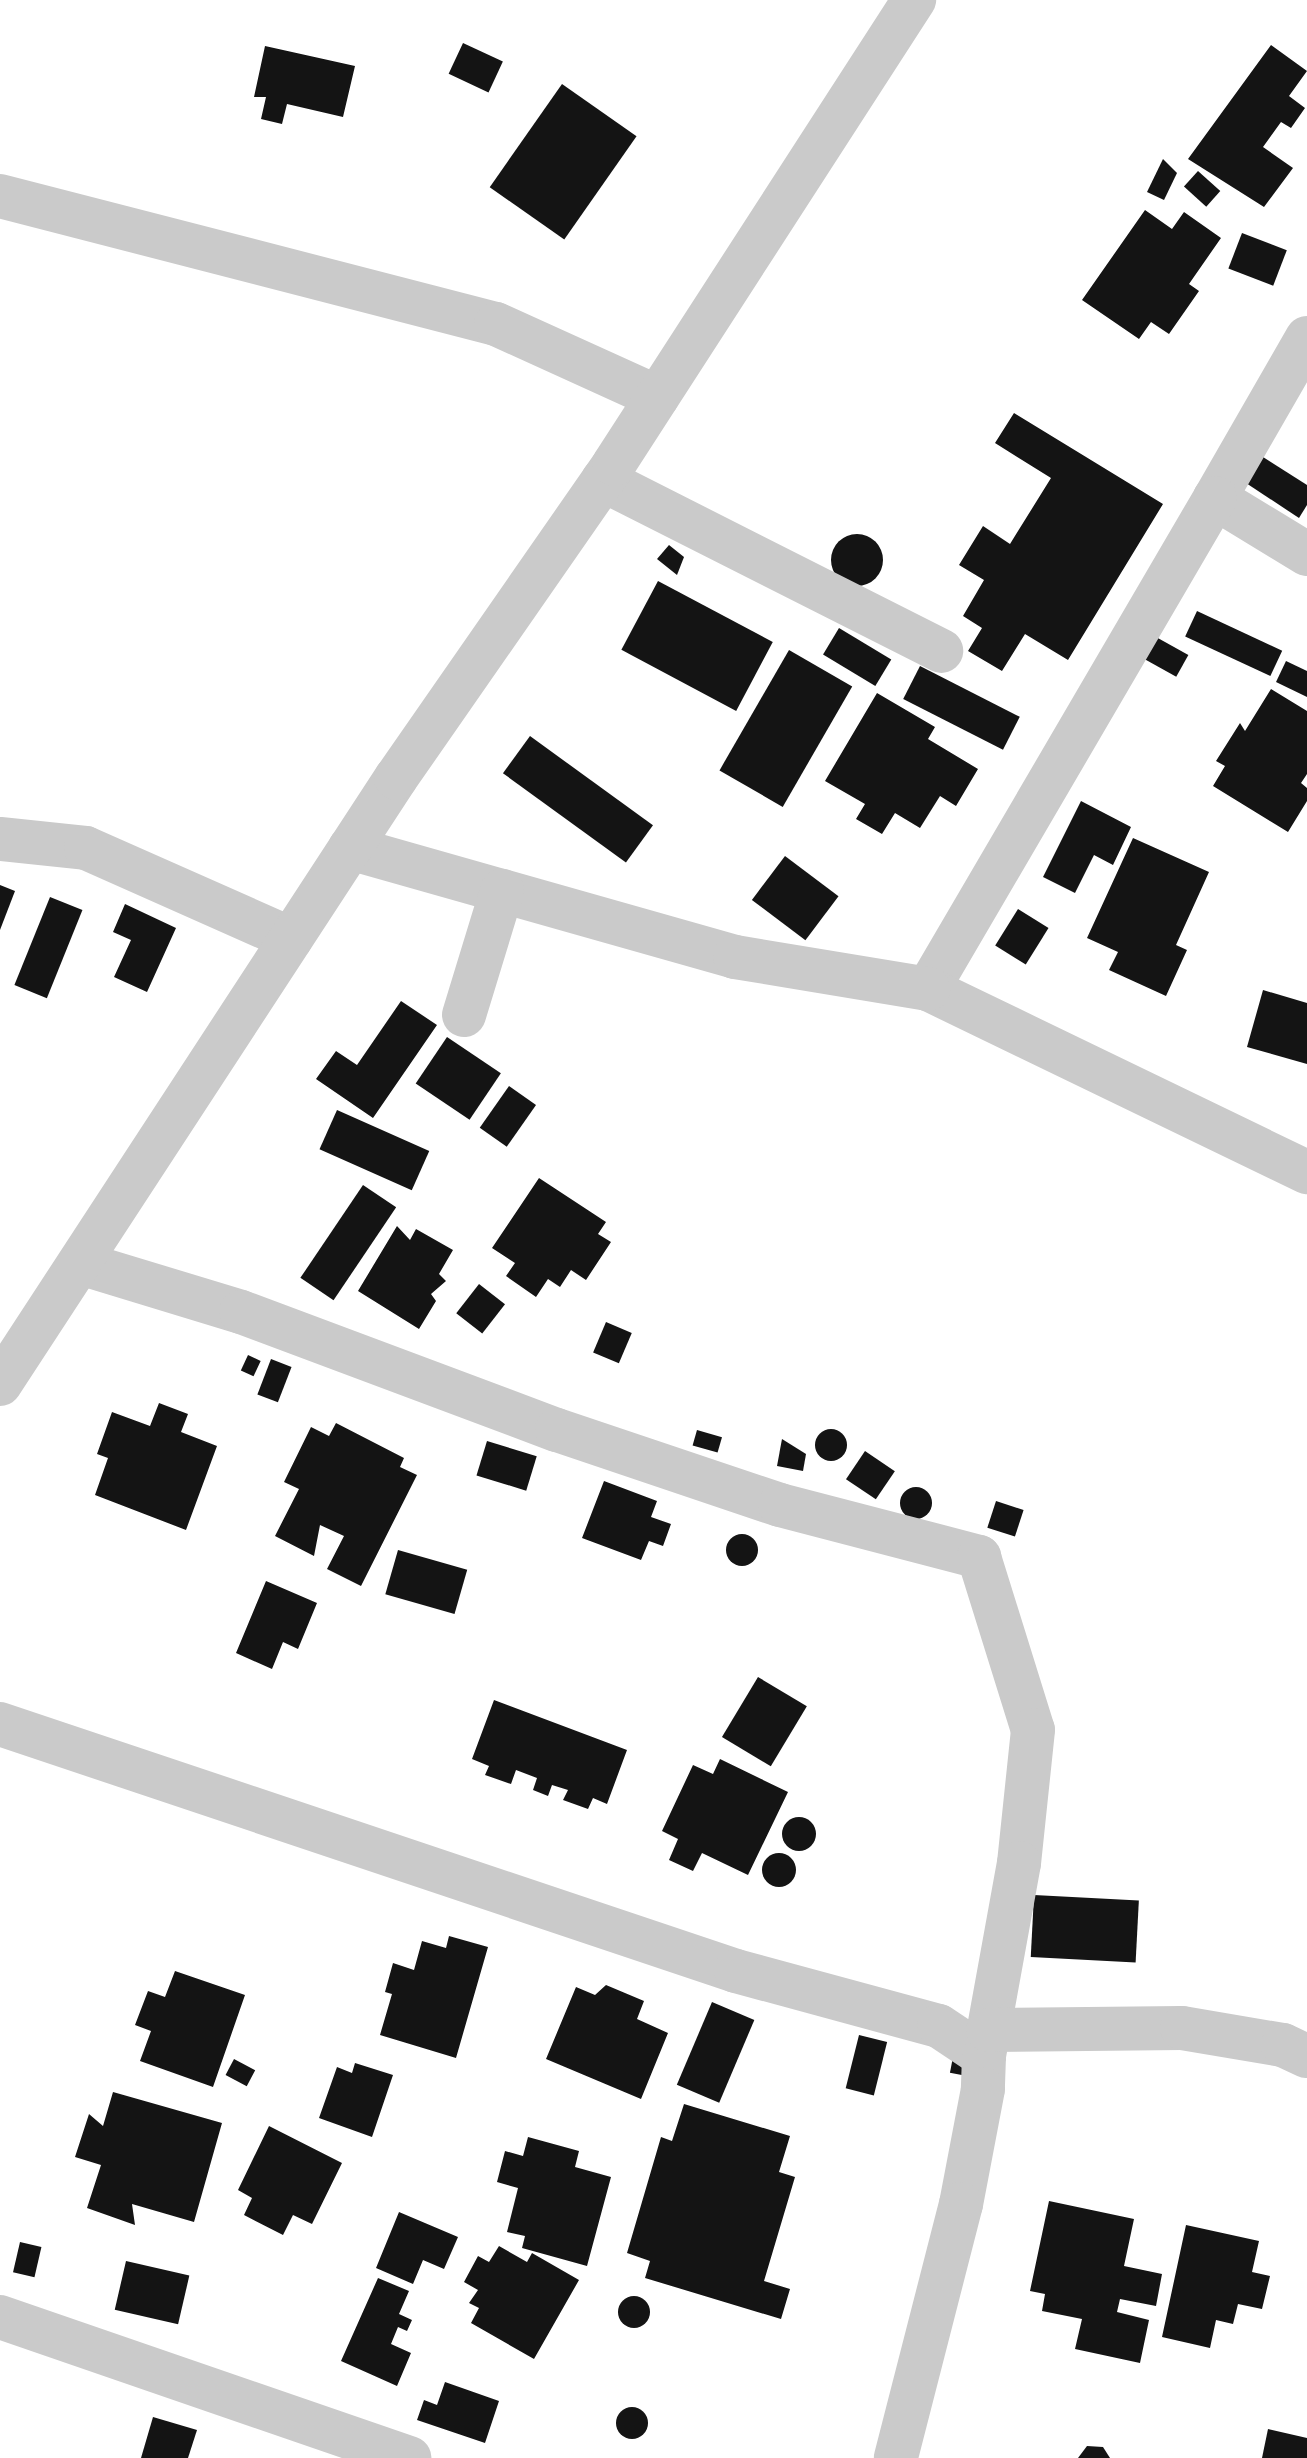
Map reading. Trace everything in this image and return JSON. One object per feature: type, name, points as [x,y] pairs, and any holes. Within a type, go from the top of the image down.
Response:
[{"type":"street","points":[[0,1384],[350,848],[603,480],[900,3]]},
{"type":"street","points":[[0,196],[496,324],[657,397]]},
{"type":"street","points":[[928,989],[1307,338]]},
{"type":"street","points":[[603,480],[941,651]]},
{"type":"street","points":[[1215,498],[1307,554]]},
{"type":"street","points":[[0,839],[86,848],[291,939]]},
{"type":"street","points":[[350,848],[735,957],[928,989],[1307,1172]]},
{"type":"street","points":[[464,1015],[502,891]]},
{"type":"street","points":[[80,1263],[241,1312],[557,1430],[780,1505],[979,1557],[1033,1730],[1019,1863],[986,2043],[983,2089],[961,2204],[896,2458]]},
{"type":"street","points":[[0,1724],[736,1971],[939,2026],[986,2043],[1182,2028],[1283,2045],[1307,2056]]},
{"type":"street","points":[[0,2317],[409,2458]]},
{"type":"building","points":[[463,43],[503,62],[489,92],[449,74]]},
{"type":"building","points":[[1271,45],[1307,71],[1289,96],[1305,108],[1291,128],[1281,122],[1263,147],[1293,168],[1264,207],[1188,159]]},
{"type":"building","points":[[265,46],[355,66],[343,117],[287,104],[282,124],[261,119],[266,97],[254,97]]},
{"type":"building","points":[[562,84],[637,136],[564,239],[490,187]]},
{"type":"building","points":[[1163,159],[1177,173],[1164,200],[1147,192]]},
{"type":"building","points":[[1198,171],[1220,191],[1206,207],[1184,187]]},
{"type":"building","points":[[1145,210],[1172,229],[1184,212],[1221,238],[1189,284],[1199,291],[1169,334],[1151,322],[1139,339],[1082,300]]},
{"type":"building","points":[[1242,233],[1287,250],[1273,286],[1228,268]]},
{"type":"building","points":[[1014,413],[1163,504],[1068,660],[1025,634],[1002,671],[968,651],[982,628],[963,616],[984,580],[959,565],[983,526],[1010,544],[1051,478],[995,443]]},
{"type":"building","points":[[1263,457],[1307,485],[1307,505],[1299,518],[1246,483]]},
{"type":"building","points":[[857,534],[876,541],[883,560],[876,579],[857,586],[838,579],[831,560],[838,541]]},
{"type":"building","points":[[669,545],[684,557],[677,575],[657,559]]},
{"type":"building","points":[[658,581],[773,642],[736,711],[621,650]]},
{"type":"building","points":[[1197,611],[1282,651],[1270,676],[1185,636]]},
{"type":"building","points":[[839,628],[891,659],[875,686],[823,655]]},
{"type":"building","points":[[1156,637],[1188,655],[1176,677],[1144,659]]},
{"type":"building","points":[[789,650],[852,686],[783,807],[720,770]]},
{"type":"building","points":[[1286,661],[1307,671],[1307,697],[1276,682]]},
{"type":"building","points":[[920,666],[1020,717],[1003,750],[903,699]]},
{"type":"building","points":[[1271,689],[1307,711],[1307,774],[1301,783],[1307,788],[1307,801],[1288,832],[1213,786],[1225,766],[1216,761],[1240,723],[1245,731]]},
{"type":"building","points":[[877,693],[935,727],[928,739],[978,769],[956,806],[940,796],[920,828],[895,813],[882,834],[856,819],[865,804],[825,781]]},
{"type":"building","points":[[530,736],[653,825],[626,863],[503,773]]},
{"type":"building","points":[[1081,801],[1131,827],[1113,865],[1094,855],[1075,893],[1043,877]]},
{"type":"building","points":[[1133,838],[1209,872],[1176,945],[1187,950],[1166,996],[1109,970],[1118,952],[1087,938]]},
{"type":"building","points":[[785,856],[839,896],[805,940],[752,900]]},
{"type":"building","points":[[0,885],[15,891],[0,930]]},
{"type":"building","points":[[50,897],[82,910],[47,998],[14,985]]},
{"type":"building","points":[[125,904],[176,928],[147,992],[114,977],[131,940],[113,932]]},
{"type":"building","points":[[1018,909],[1049,928],[1026,965],[995,945]]},
{"type":"building","points":[[1263,990],[1307,1003],[1307,1064],[1247,1047]]},
{"type":"building","points":[[401,1001],[437,1025],[373,1118],[316,1079],[336,1051],[357,1065]]},
{"type":"building","points":[[447,1037],[501,1073],[470,1120],[416,1083]]},
{"type":"building","points":[[509,1086],[536,1105],[507,1147],[480,1128]]},
{"type":"building","points":[[337,1110],[429,1151],[412,1190],[320,1149]]},
{"type":"building","points":[[539,1178],[606,1222],[598,1234],[611,1242],[586,1280],[571,1270],[560,1287],[548,1279],[536,1297],[506,1276],[515,1263],[492,1248]]},
{"type":"building","points":[[363,1185],[396,1207],[334,1300],[300,1278]]},
{"type":"building","points":[[397,1226],[410,1240],[416,1229],[453,1250],[439,1274],[446,1281],[431,1294],[436,1301],[419,1329],[358,1291]]},
{"type":"building","points":[[479,1284],[505,1304],[482,1333],[456,1313]]},
{"type":"building","points":[[606,1322],[632,1333],[619,1363],[593,1352]]},
{"type":"building","points":[[248,1355],[261,1361],[254,1376],[241,1370]]},
{"type":"building","points":[[271,1359],[292,1367],[278,1402],[257,1394]]},
{"type":"building","points":[[159,1403],[188,1414],[181,1432],[217,1446],[186,1530],[95,1495],[108,1458],[97,1454],[112,1412],[150,1426]]},
{"type":"building","points":[[336,1423],[404,1458],[400,1467],[417,1475],[361,1586],[327,1569],[344,1536],[320,1525],[314,1556],[275,1536],[299,1489],[284,1482],[311,1427],[329,1436]]},
{"type":"building","points":[[831,1429],[843,1433],[847,1445],[843,1457],[831,1461],[819,1457],[815,1445],[819,1433]]},
{"type":"building","points":[[697,1430],[722,1437],[718,1453],[693,1445]]},
{"type":"building","points":[[782,1439],[806,1454],[803,1471],[777,1466]]},
{"type":"building","points":[[487,1441],[537,1456],[526,1491],[476,1475]]},
{"type":"building","points":[[865,1451],[895,1471],[876,1499],[846,1479]]},
{"type":"building","points":[[604,1481],[657,1501],[651,1517],[671,1524],[663,1546],[649,1541],[641,1560],[582,1538]]},
{"type":"building","points":[[916,1487],[928,1491],[932,1503],[928,1515],[916,1519],[904,1515],[900,1503],[904,1491]]},
{"type":"building","points":[[996,1501],[1024,1510],[1015,1537],[987,1528]]},
{"type":"building","points":[[742,1534],[753,1539],[758,1550],[753,1561],[742,1566],[731,1561],[726,1550],[731,1539]]},
{"type":"building","points":[[398,1550],[467,1570],[455,1614],[385,1594]]},
{"type":"building","points":[[266,1581],[317,1603],[298,1649],[283,1642],[272,1669],[236,1653]]},
{"type":"building","points":[[758,1677],[807,1706],[771,1766],[722,1737]]},
{"type":"building","points":[[494,1700],[627,1750],[607,1804],[593,1798],[588,1809],[563,1800],[568,1790],[552,1785],[548,1796],[533,1790],[537,1778],[516,1770],[511,1784],[485,1775],[489,1766],[472,1759]]},
{"type":"building","points":[[720,1759],[788,1792],[748,1875],[702,1853],[693,1871],[669,1860],[678,1839],[662,1831],[693,1765],[713,1774]]},
{"type":"building","points":[[799,1817],[811,1822],[816,1834],[811,1846],[799,1851],[787,1846],[782,1834],[787,1822]]},
{"type":"building","points":[[779,1853],[791,1858],[796,1870],[791,1882],[779,1887],[767,1882],[762,1870],[767,1858]]},
{"type":"building","points":[[1034,1895],[1139,1900],[1136,1962],[1031,1957]]},
{"type":"building","points":[[449,1936],[488,1947],[456,2058],[380,2035],[392,1994],[385,1992],[393,1963],[414,1970],[422,1941],[446,1948]]},
{"type":"building","points":[[175,1971],[245,1995],[213,2087],[140,2061],[151,2031],[135,2025],[148,1991],[165,1997]]},
{"type":"building","points":[[606,1985],[644,2001],[637,2019],[668,2033],[641,2099],[546,2059],[576,1987],[595,1995]]},
{"type":"building","points":[[712,2002],[754,2020],[719,2103],[677,2085]]},
{"type":"building","points":[[859,2035],[887,2042],[874,2095],[846,2088]]},
{"type":"building","points":[[953,2057],[969,2060],[966,2076],[950,2073]]},
{"type":"building","points":[[234,2059],[255,2070],[247,2086],[226,2075]]},
{"type":"building","points":[[355,2063],[393,2075],[372,2137],[319,2118],[337,2067],[352,2073]]},
{"type":"building","points":[[113,2092],[222,2123],[194,2222],[132,2204],[135,2225],[87,2208],[101,2165],[75,2157],[89,2114],[103,2126]]},
{"type":"building","points":[[684,2104],[790,2136],[779,2172],[795,2177],[764,2281],[790,2289],[781,2319],[645,2278],[650,2261],[627,2253],[661,2137],[672,2141]]},
{"type":"building","points":[[269,2126],[342,2163],[312,2224],[293,2215],[283,2235],[244,2215],[252,2198],[238,2190]]},
{"type":"building","points":[[528,2137],[579,2151],[575,2167],[611,2177],[587,2266],[522,2248],[525,2236],[507,2232],[518,2188],[497,2182],[505,2151],[523,2156]]},
{"type":"building","points":[[1049,2201],[1134,2219],[1124,2266],[1162,2274],[1156,2306],[1120,2299],[1117,2312],[1149,2320],[1140,2363],[1075,2349],[1082,2319],[1042,2311],[1045,2294],[1030,2291]]},
{"type":"building","points":[[399,2212],[458,2237],[444,2269],[423,2260],[413,2284],[376,2268]]},
{"type":"building","points":[[1186,2225],[1259,2241],[1252,2272],[1270,2276],[1262,2309],[1238,2304],[1233,2324],[1216,2320],[1210,2348],[1162,2337]]},
{"type":"building","points":[[20,2242],[41,2247],[34,2277],[13,2272]]},
{"type":"building","points":[[499,2246],[527,2262],[532,2253],[579,2280],[534,2359],[471,2323],[479,2308],[469,2303],[478,2290],[464,2282],[478,2256],[489,2262]]},
{"type":"building","points":[[126,2261],[189,2276],[178,2324],[115,2310]]},
{"type":"building","points":[[378,2278],[409,2291],[399,2314],[412,2320],[407,2331],[398,2327],[391,2344],[411,2353],[397,2386],[341,2361]]},
{"type":"building","points":[[634,2296],[645,2301],[650,2312],[645,2323],[634,2328],[623,2323],[618,2312],[623,2301]]},
{"type":"building","points":[[445,2382],[499,2401],[485,2443],[417,2420],[424,2400],[437,2405]]},
{"type":"building","points":[[632,2407],[643,2412],[648,2423],[643,2434],[632,2439],[621,2434],[616,2423],[621,2412]]},
{"type":"building","points":[[153,2417],[197,2430],[188,2458],[141,2458]]},
{"type":"building","points":[[1268,2429],[1307,2438],[1307,2458],[1262,2458]]},
{"type":"building","points":[[1087,2446],[1103,2447],[1110,2458],[1078,2458]]}]
